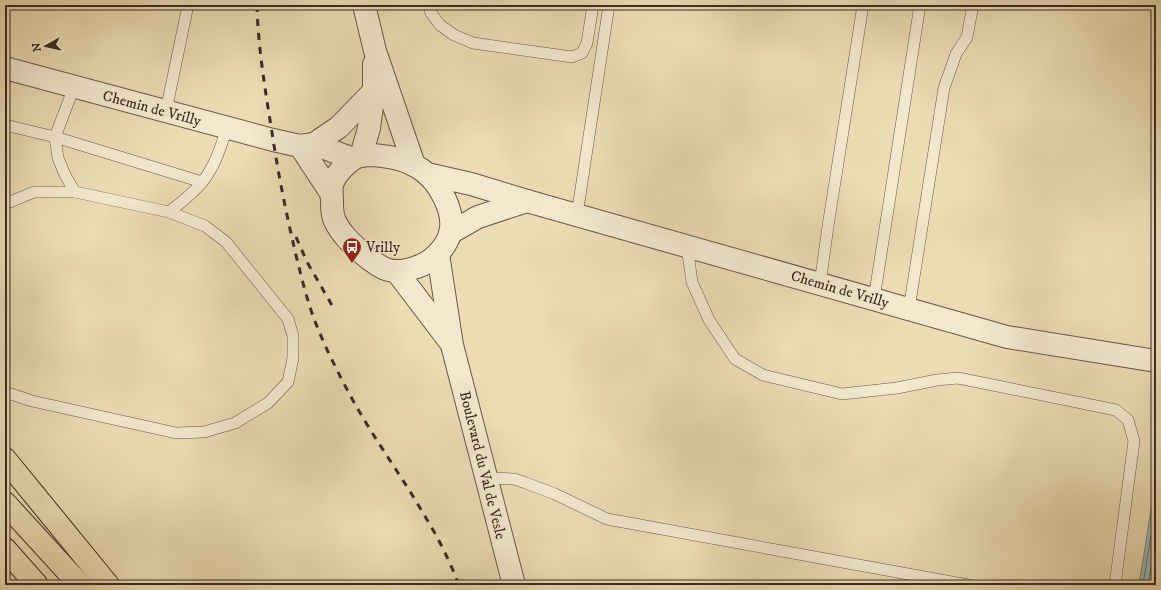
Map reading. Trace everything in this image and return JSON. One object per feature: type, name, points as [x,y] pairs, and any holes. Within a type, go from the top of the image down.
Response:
[{"type":"highway","points":[[5,460],[108,585]]},
{"type":"highway","points":[[5,503],[80,585]]},
{"type":"highway","points":[[5,549],[37,585]]},
{"type":"highway","points":[[5,553],[26,585]]},
{"type":"street","points":[[364,5],[375,51],[421,170]]},
{"type":"street","points":[[357,157],[373,155],[399,158],[421,170],[437,186],[444,197],[450,213],[450,233],[445,245],[438,254],[426,264],[407,271],[397,272],[378,266],[350,243],[334,220],[332,212],[331,193],[333,184],[338,175],[357,157],[369,128],[374,91],[375,51]]},
{"type":"street","name":"Chemin de Vrilly","points":[[5,68],[273,140],[307,145],[357,157]]},
{"type":"street","points":[[331,193],[307,145],[339,127],[374,91]]},
{"type":"street","name":"Chemin de Vrilly","points":[[421,170],[1007,336],[1156,361]]},
{"type":"street","points":[[450,233],[478,217],[527,201]]},
{"type":"street","name":"Boulevard du Val de Vesle","points":[[438,254],[452,345],[514,585]]},
{"type":"street","name":"Boulevard du Val de Vesle","points":[[397,272],[452,345]]},
{"type":"lane","points":[[166,111],[188,5]]},
{"type":"lane","points":[[429,5],[431,13],[440,25],[454,35],[473,42],[572,57],[582,52],[587,43],[593,5]]},
{"type":"lane","points":[[577,215],[609,5]]},
{"type":"lane","points":[[820,284],[829,218],[864,5]]},
{"type":"lane","points":[[874,299],[920,5]]},
{"type":"lane","points":[[909,309],[944,88],[956,54],[967,37],[973,5]]},
{"type":"lane","points":[[74,87],[55,137],[58,158],[65,175],[75,192]]},
{"type":"lane","points":[[5,125],[55,137],[202,182]]},
{"type":"lane","points":[[169,212],[202,182],[211,169],[227,128]]},
{"type":"lane","points":[[5,204],[34,192],[75,192],[169,212],[205,226],[226,242],[288,319],[292,336],[293,358],[288,382],[268,403],[235,423],[204,432],[176,433],[32,401],[5,392]]},
{"type":"lane","points":[[687,246],[692,282],[708,320],[735,359],[763,375],[842,394],[897,388],[937,380],[958,378],[1116,410],[1128,420],[1134,441],[1115,585]]},
{"type":"lane","points":[[486,478],[514,479],[526,483],[555,494],[607,519],[968,585]]},
{"type":"water","points":[[1156,479],[1156,585],[1139,585]]},
{"type":"railway","points":[[257,5],[263,72],[278,168],[296,255],[313,316],[330,356],[350,395],[431,526],[459,585]]},
{"type":"railway","points":[[296,237],[307,262],[333,307]]},
{"type":"place","name":"Vrilly","points":[[352,264]]}]
